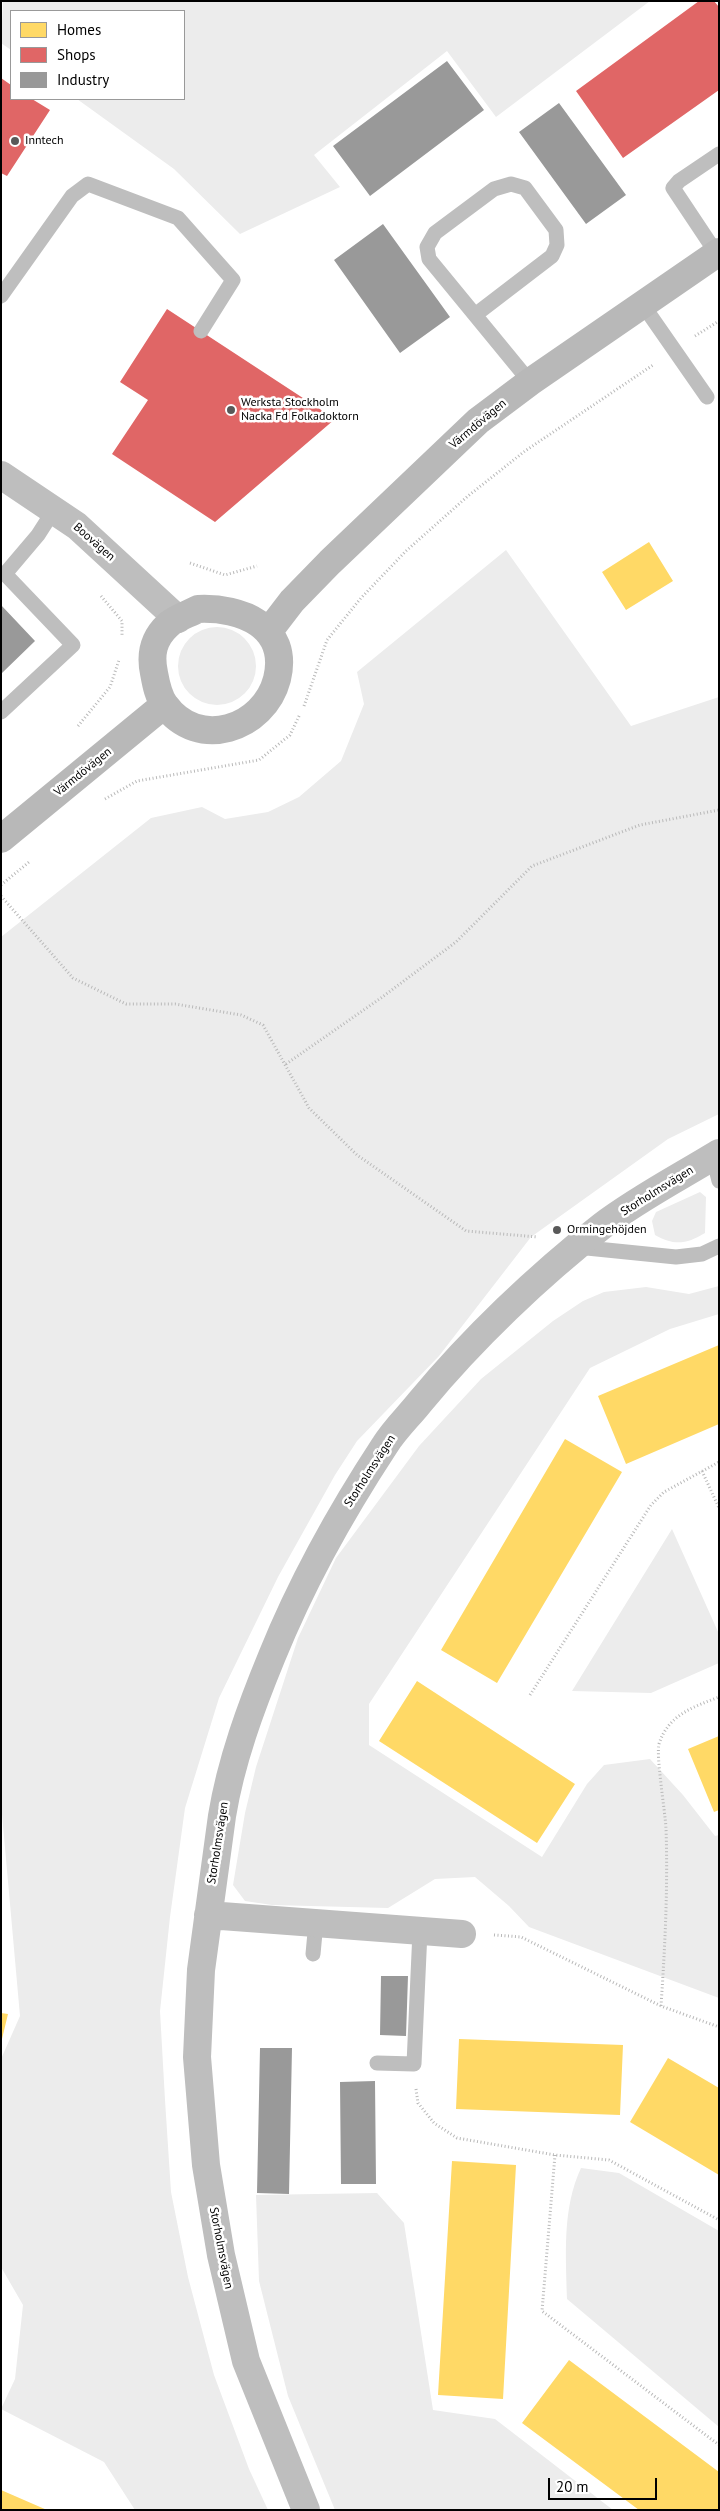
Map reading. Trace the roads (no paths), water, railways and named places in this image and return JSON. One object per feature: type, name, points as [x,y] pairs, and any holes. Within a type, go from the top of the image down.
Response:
[{"type":"main road","name":"Värmdövägen","points":[[269,631],[311,582],[478,421],[530,382],[718,253]]},
{"type":"main road","points":[[198,609],[227,609],[252,619],[269,631],[277,652],[278,675],[274,690],[265,705],[249,719],[227,729],[207,730],[186,723],[164,705],[158,692],[150,656],[160,633],[169,623],[198,609]]},
{"type":"main road","name":"Värmdövägen","points":[[1,839],[164,705]]},
{"type":"street","name":"Boovägen","points":[[1,475],[77,526],[178,619]]},
{"type":"street","name":"Storholmsvägen","points":[[306,2510],[246,2360],[221,2255],[206,2165],[197,2057],[201,1970],[226,1793],[252,1704],[285,1624],[330,1532],[385,1444],[458,1356],[577,1247],[603,1226],[664,1184],[717,1164]]},
{"type":"street","points":[[208,1915],[462,1934]]},
{"type":"lane","points":[[718,253],[674,188],[679,181],[719,154]]},
{"type":"lane","points":[[1,296],[72,196],[88,184],[178,218],[233,280],[201,331]]},
{"type":"lane","points":[[475,315],[552,256],[557,245],[556,230],[525,188],[511,184],[494,189],[435,233],[428,247],[429,259],[530,382]]},
{"type":"lane","points":[[643,305],[673,351],[708,397]]},
{"type":"lane","points":[[1,712],[73,646],[5,574],[38,535],[54,510]]},
{"type":"lane","points":[[577,1247],[676,1256],[702,1254],[719,1246]]},
{"type":"lane","points":[[313,1954],[316,1922]]},
{"type":"lane","points":[[377,2063],[414,2064],[420,1931]]},
{"type":"place","name":"Inntech","points":[[15,141]]},
{"type":"place","name":"Werksta Stockholm Nacka Fd Folkadoktorn","points":[[231,410]]},
{"type":"place","name":"Ormingehöjden","points":[[557,1230]]}]
